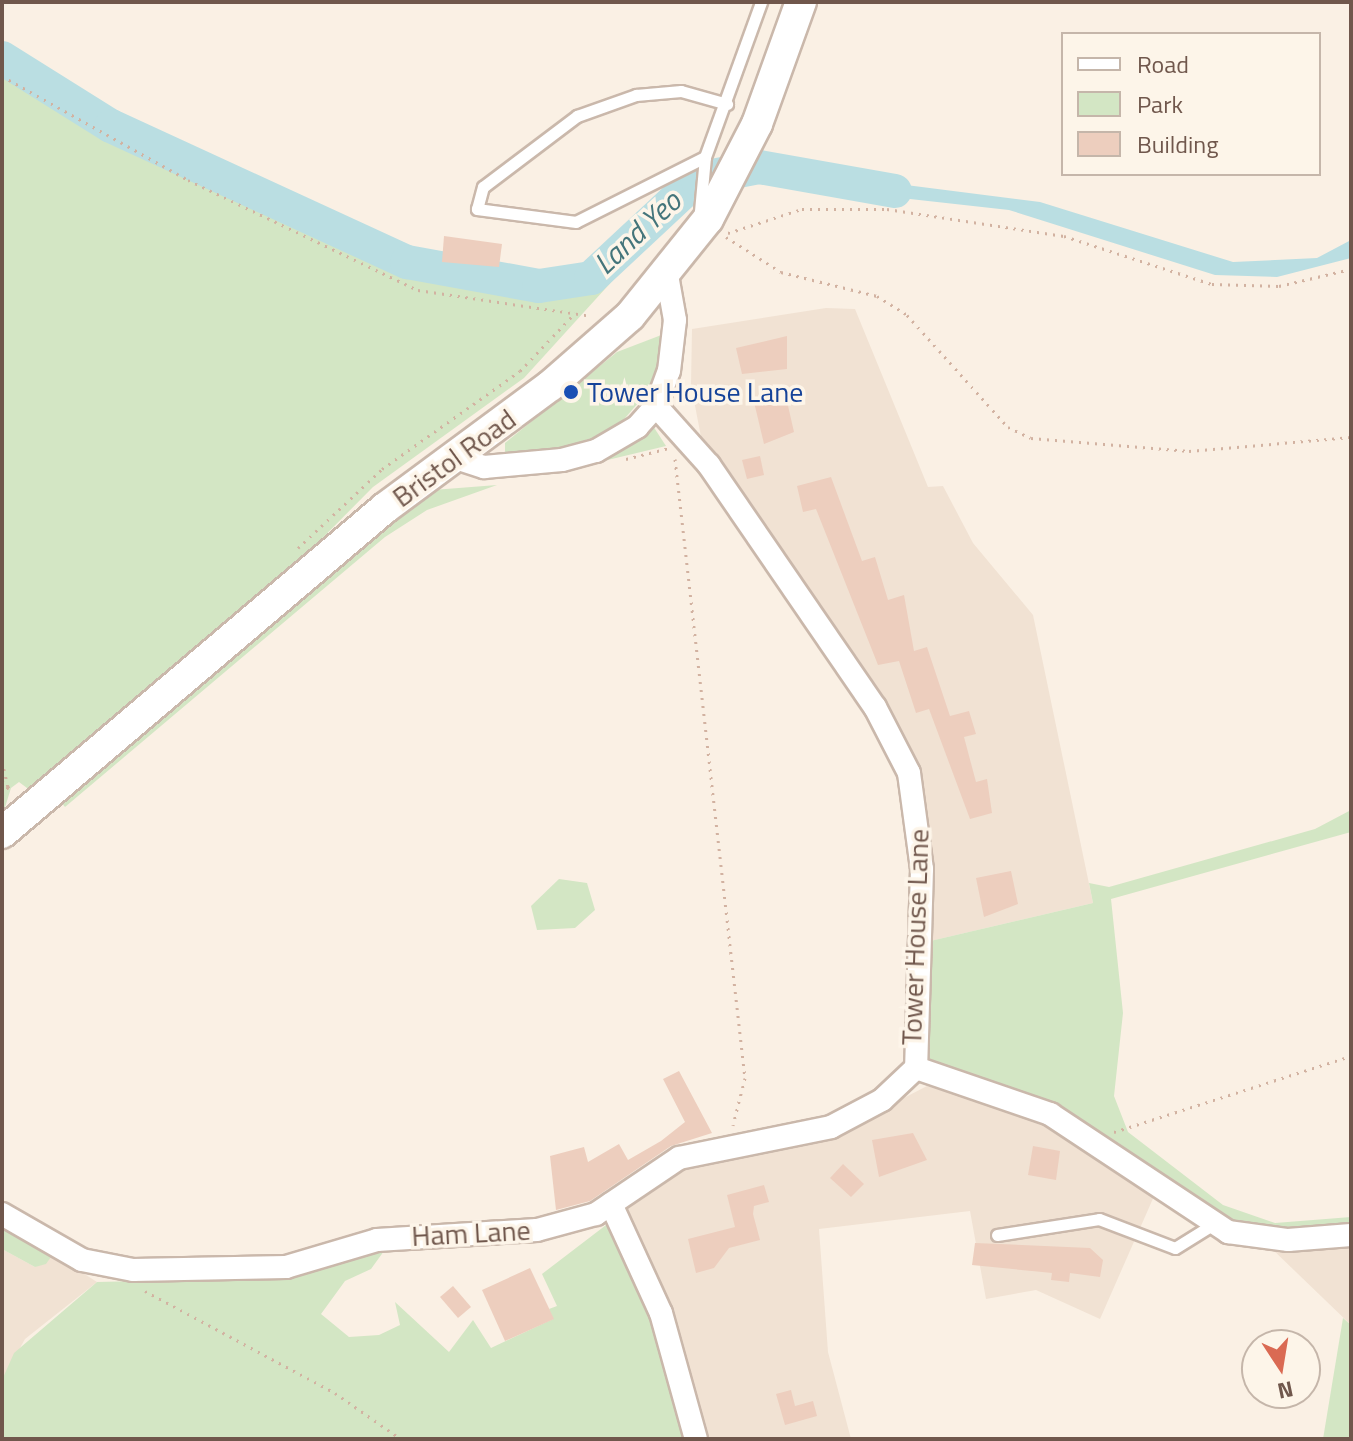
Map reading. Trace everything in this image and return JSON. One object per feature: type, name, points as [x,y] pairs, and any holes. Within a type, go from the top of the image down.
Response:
[{"type":"main road","name":"Bristol Road","points":[[2,833],[453,457],[593,352],[667,275],[703,226],[742,157],[801,2]]},
{"type":"street","points":[[453,457],[494,467],[582,455],[625,436],[656,406],[674,335],[667,275]]},
{"type":"street","name":"Tower House Lane","points":[[656,406],[718,477],[875,707],[909,773],[922,869],[916,1068],[1017,1099],[1096,1144],[1212,1225],[1288,1240],[1351,1235]]},
{"type":"street","name":"Ham Lane","points":[[2,1214],[66,1252],[127,1270],[286,1267],[377,1240],[537,1230],[611,1204],[679,1158],[710,1149],[831,1127],[882,1100],[916,1068]]},
{"type":"street","points":[[611,1204],[661,1313],[696,1439]]},
{"type":"lane","points":[[703,226],[704,164],[761,2]]},
{"type":"lane","points":[[704,164],[576,222],[477,209],[483,187],[577,116],[636,95],[681,91],[727,104]]},
{"type":"lane","points":[[997,1235],[1099,1219],[1175,1248],[1212,1225]]},
{"type":"path","points":[[2,76],[188,180],[418,290],[583,314]]},
{"type":"path","points":[[703,226],[730,233],[802,209],[887,209],[1064,236],[1212,284],[1279,286],[1351,269]]},
{"type":"path","points":[[703,226],[738,239],[781,272],[877,296],[928,336],[1008,427],[1031,438],[1189,451],[1351,437]]},
{"type":"path","points":[[675,456],[745,1078],[732,1129],[710,1149]]},
{"type":"path","points":[[2,761],[8,787],[2,795]]},
{"type":"path","points":[[2,781],[13,790]]},
{"type":"path","points":[[1096,1144],[1100,1137],[1351,1056]]},
{"type":"path","points":[[127,1270],[130,1284],[335,1393],[401,1439]]},
{"type":"shaded area","points":[[826,308],[855,309],[928,487],[943,486],[973,543],[1033,615],[1093,903],[926,942],[922,795],[702,442],[691,385],[692,329]]},
{"type":"shaded area","points":[[927,1086],[1039,1116],[1155,1194],[1100,1319],[1036,1290],[986,1299],[970,1211],[819,1229],[828,1352],[851,1439],[703,1439],[625,1211],[669,1173],[823,1140]]},
{"type":"shaded area","points":[[1351,1240],[1351,1325],[1270,1247]]},
{"type":"shaded area","points":[[2,1249],[35,1267],[53,1254],[97,1282],[25,1339],[2,1380]]},
{"type":"green space","points":[[2,63],[100,126],[211,180],[270,195],[385,255],[534,283],[615,278],[524,378],[373,487],[253,608],[31,791],[19,782],[11,788],[2,817]]},
{"type":"green space","points":[[664,334],[656,382],[614,431],[557,449],[505,452],[505,443],[617,352]]},
{"type":"green space","points":[[651,427],[666,446],[570,469]]},
{"type":"green space","points":[[497,485],[427,510],[385,537],[65,807],[61,802],[375,531],[433,490]]},
{"type":"green space","points":[[1351,810],[1351,832],[1111,899],[1123,1013],[1114,1096],[1128,1132],[1223,1205],[1275,1223],[1351,1217],[1351,1230],[1231,1228],[1045,1103],[921,1065],[926,942],[1093,903],[1089,883],[1109,887],[1315,829]]},
{"type":"green space","points":[[559,879],[587,883],[595,910],[575,928],[537,930],[531,906]]},
{"type":"green space","points":[[610,1222],[641,1281],[689,1439],[2,1439],[2,1380],[14,1353],[97,1282],[271,1278],[384,1251],[371,1269],[345,1281],[321,1314],[349,1337],[379,1335],[400,1325],[395,1302],[449,1352],[473,1320],[491,1348],[553,1319],[549,1309],[557,1306],[542,1274]]},
{"type":"green space","points":[[2,1224],[53,1254],[46,1264],[35,1267],[2,1249]]},
{"type":"green space","points":[[1343,1318],[1351,1325],[1351,1439],[1323,1439]]},
{"type":"water","points":[[851,178],[1040,202],[1233,262],[1317,258],[1351,240],[1351,258],[1277,277],[1215,275],[1009,210],[847,192]]},
{"type":"building","points":[[444,236],[502,244],[499,267],[442,262]]},
{"type":"building","points":[[787,336],[787,369],[742,374],[736,348]]},
{"type":"building","points":[[786,397],[794,432],[764,444],[754,402]]},
{"type":"building","points":[[760,456],[764,475],[747,479],[742,460]]},
{"type":"building","points":[[831,477],[862,561],[875,557],[888,600],[904,595],[914,651],[927,647],[950,716],[969,711],[976,734],[964,737],[976,782],[987,779],[992,813],[970,819],[929,709],[916,713],[899,661],[878,665],[816,509],[803,512],[797,486]]},
{"type":"building","points":[[1011,871],[1018,904],[984,917],[976,878]]},
{"type":"building","points":[[679,1071],[712,1133],[671,1146],[590,1201],[556,1210],[550,1156],[584,1147],[588,1162],[619,1144],[628,1160],[661,1141],[685,1122],[663,1079]]},
{"type":"building","points":[[913,1133],[927,1160],[879,1177],[872,1140]]},
{"type":"building","points":[[1033,1146],[1060,1151],[1056,1180],[1028,1175]]},
{"type":"building","points":[[843,1164],[864,1184],[851,1197],[830,1178]]},
{"type":"building","points":[[764,1185],[769,1202],[754,1206],[753,1214],[760,1240],[729,1248],[714,1268],[696,1273],[688,1239],[735,1227],[727,1195]]},
{"type":"building","points":[[975,1243],[1090,1248],[1103,1260],[1100,1277],[1070,1273],[1069,1282],[1051,1280],[1052,1273],[972,1265]]},
{"type":"building","points":[[530,1268],[554,1319],[505,1341],[482,1290]]},
{"type":"building","points":[[453,1286],[471,1307],[458,1318],[440,1297]]},
{"type":"building","points":[[791,1390],[795,1406],[813,1401],[817,1416],[785,1425],[776,1394]]},
{"type":"waterway","name":"Land Yeo","points":[[2,58],[111,126],[407,262],[539,286],[591,278],[697,179],[759,167],[895,191]]},
{"type":"place","name":"Tower House Lane","points":[[571,392]]}]
